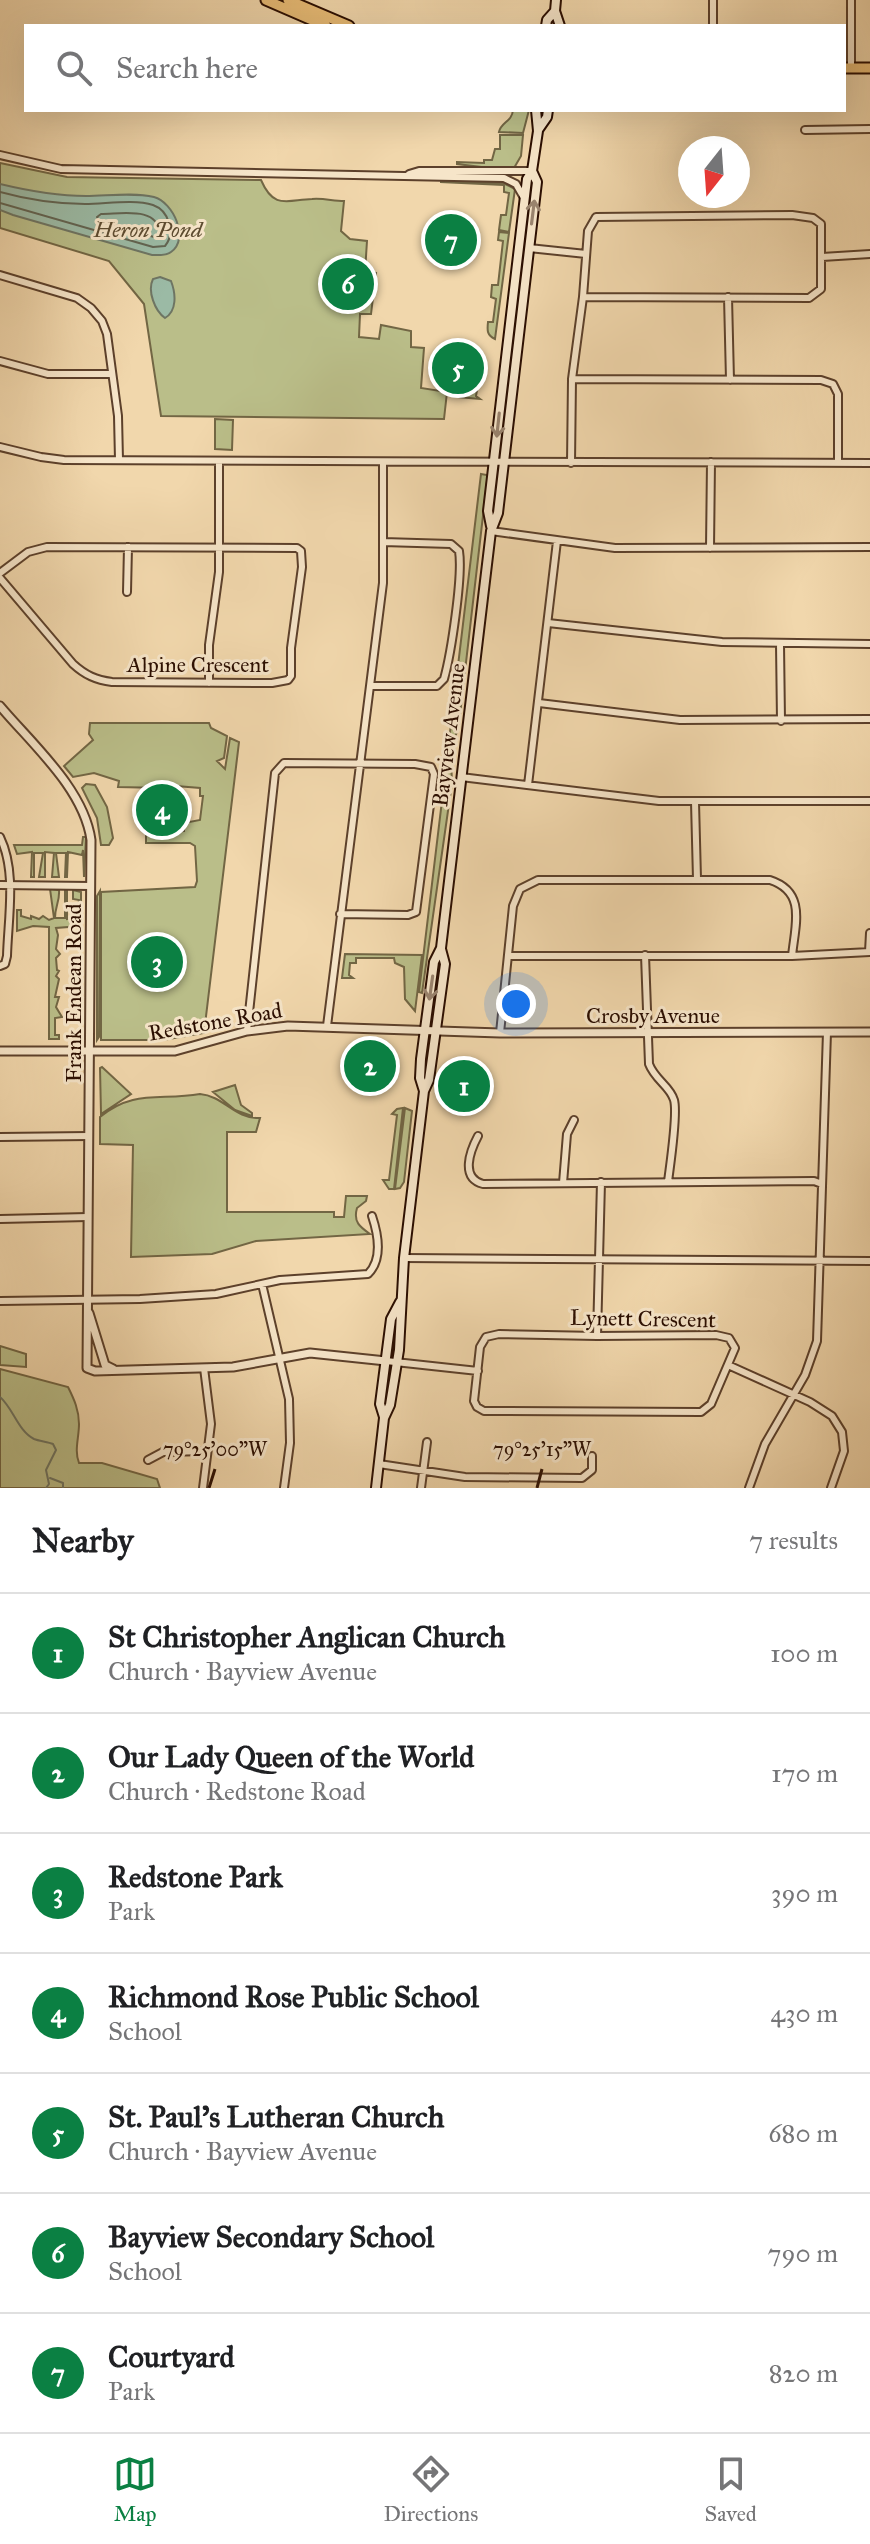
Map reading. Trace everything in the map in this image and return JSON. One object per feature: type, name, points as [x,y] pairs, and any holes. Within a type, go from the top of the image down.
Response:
[{"type":"main road","points":[[266,0],[321,24]]},
{"type":"main road","points":[[288,0],[344,24]]},
{"type":"main road","points":[[556,0],[555,11],[559,24]]},
{"type":"main road","points":[[546,24],[555,11]]},
{"type":"main road","points":[[847,68],[870,68]]},
{"type":"main road","name":"Bayview Avenue","points":[[424,1091],[420,1078],[425,1030],[434,962],[441,948],[491,529],[488,511],[493,461],[527,179],[532,171],[538,131],[536,112]]},
{"type":"main road","name":"Bayview Avenue","points":[[538,131],[547,112]]},
{"type":"main road","name":"Bayview Avenue","points":[[491,529],[498,513],[537,182],[532,171]]},
{"type":"main road","name":"Bayview Avenue","points":[[376,1488],[384,1418],[390,1405],[402,1320],[404,1258],[424,1091],[429,1080],[445,964],[441,948]]},
{"type":"main road","name":"Bayview Avenue","points":[[384,1418],[380,1404],[391,1319],[401,1299]]},
{"type":"street","points":[[713,0],[713,24]]},
{"type":"street","points":[[847,68],[851,0]]},
{"type":"street","points":[[805,130],[870,129]]},
{"type":"street","points":[[0,155],[61,169],[409,174],[419,171],[532,171]]},
{"type":"street","points":[[409,174],[418,177],[504,178],[516,184],[525,199]]},
{"type":"street","points":[[571,463],[572,379],[586,254],[590,225],[599,215],[792,215],[810,217],[821,224],[821,289],[809,298],[583,297]]},
{"type":"street","points":[[529,248],[586,254]]},
{"type":"street","points":[[822,257],[870,254]]},
{"type":"street","points":[[0,275],[71,296],[87,304],[98,315],[104,327],[112,374],[118,416],[119,460]]},
{"type":"street","points":[[728,297],[730,380]]},
{"type":"street","points":[[0,361],[48,374],[112,374]]},
{"type":"street","points":[[572,379],[812,379],[833,384],[838,394],[838,462]]},
{"type":"street","points":[[0,447],[53,460],[870,463]]},
{"type":"street","points":[[209,683],[209,645],[219,572],[219,461]]},
{"type":"street","points":[[710,548],[711,462]]},
{"type":"street","points":[[327,1026],[383,583],[383,463]]},
{"type":"street","points":[[491,529],[615,548],[870,547]]},
{"type":"street","points":[[528,785],[557,541]]},
{"type":"street","points":[[370,686],[437,686],[444,679],[455,615],[459,551],[451,544],[383,542]]},
{"type":"street","name":"Alpine Crescent","points":[[220,546],[293,546],[301,551],[291,676],[282,682],[112,682],[85,674],[0,576],[28,552],[47,547],[220,546]]},
{"type":"street","points":[[127,592],[128,547]]},
{"type":"street","points":[[548,623],[703,641],[870,644]]},
{"type":"street","points":[[780,644],[781,721]]},
{"type":"street","points":[[539,703],[669,719],[870,719]]},
{"type":"street","name":"Frank Endean Road","points":[[0,706],[83,807],[91,840],[88,1300],[103,1360]]},
{"type":"street","points":[[247,1031],[275,773],[284,763],[427,765],[433,769],[419,902],[413,914],[340,914]]},
{"type":"street","points":[[461,777],[659,801],[870,801]]},
{"type":"street","points":[[695,802],[697,879]]},
{"type":"street","points":[[0,837],[9,861],[7,956],[5,964],[0,966]]},
{"type":"street","points":[[500,1033],[513,906],[520,889],[530,882],[548,879],[770,880],[787,887],[796,904],[792,956]]},
{"type":"street","points":[[0,885],[91,886]]},
{"type":"street","points":[[508,956],[792,956],[869,952],[870,933]]},
{"type":"street","points":[[645,955],[649,1064],[652,1073],[670,1092],[675,1105],[668,1182]]},
{"type":"street","name":"Redstone Road","points":[[0,1051],[175,1051],[247,1031],[274,1027],[436,1030]]},
{"type":"street","name":"Crosby Avenue","points":[[436,1030],[500,1033],[870,1032]]},
{"type":"street","points":[[749,1488],[769,1437],[812,1361],[817,1341],[827,1032]]},
{"type":"street","points":[[563,1183],[567,1134],[574,1120]]},
{"type":"street","points":[[0,1137],[89,1136]]},
{"type":"street","points":[[478,1136],[472,1146],[468,1167],[473,1181],[483,1184],[814,1181],[822,1184]]},
{"type":"street","points":[[597,1336],[601,1182]]},
{"type":"street","points":[[0,1301],[216,1294],[262,1284],[368,1274],[375,1266],[379,1235],[372,1216]]},
{"type":"street","points":[[0,1219],[88,1217]]},
{"type":"street","points":[[404,1258],[870,1261]]},
{"type":"street","points":[[262,1284],[289,1399],[291,1424],[284,1488]]},
{"type":"street","name":"Frank Endean Road","points":[[89,1312],[86,1365],[95,1371]]},
{"type":"street","name":"Lynett Crescent","points":[[499,1334],[724,1335],[735,1348],[728,1365],[708,1409],[692,1413],[484,1411],[474,1401],[480,1347],[486,1337],[499,1334]]},
{"type":"street","points":[[95,1371],[233,1367],[310,1353],[478,1371]]},
{"type":"street","points":[[103,1360],[107,1367],[116,1369]]},
{"type":"street","points":[[95,1371],[100,1369],[103,1360]]},
{"type":"street","points":[[728,1365],[832,1416],[842,1432],[844,1451],[831,1488]]},
{"type":"street","points":[[203,1488],[211,1424],[204,1368]]},
{"type":"street","points":[[421,1488],[427,1442]]},
{"type":"street","points":[[148,1460],[163,1452],[207,1451]]},
{"type":"street","points":[[379,1464],[470,1477],[568,1477],[587,1476],[592,1470],[592,1456]]},
{"type":"street","points":[[470,1477],[470,1488]]},
{"type":"street","points":[[568,1477],[569,1488]]},
{"type":"green space","points":[[512,112],[528,112],[523,133],[499,132]]},
{"type":"green space","points":[[500,135],[523,135],[521,156],[514,168],[457,164],[492,160],[495,149],[500,149]]},
{"type":"green space","points":[[0,163],[67,177],[261,180],[271,196],[282,201],[344,201],[341,231],[350,239],[367,241],[365,272],[376,273],[371,314],[360,314],[359,337],[379,339],[381,325],[411,331],[411,347],[424,348],[421,388],[447,392],[444,419],[161,416],[144,304],[109,261],[0,228]]},
{"type":"green space","points":[[440,182],[503,183],[515,189],[509,232],[499,230],[501,215],[506,215],[509,193],[504,192],[504,185]]},
{"type":"green space","points":[[499,232],[509,233],[495,339],[489,334],[488,322],[493,322],[496,299],[491,297],[492,285],[498,285],[503,241],[498,240]]},
{"type":"green space","points":[[458,375],[479,378],[476,396],[480,399],[458,397]]},
{"type":"green space","points":[[215,419],[233,420],[232,450],[215,449]]},
{"type":"green space","points":[[481,474],[487,475],[487,481],[459,723],[452,750],[448,749]]},
{"type":"green space","points":[[90,723],[209,723],[211,728],[227,736],[224,758],[217,761],[225,769],[230,738],[239,742],[204,1033],[163,1040],[101,1040],[101,892],[195,887],[195,846],[190,843],[146,843],[146,833],[184,831],[184,823],[200,820],[203,796],[200,796],[200,788],[164,785],[163,788],[118,787],[119,781],[94,773],[73,777],[64,766],[93,740],[89,734]]},
{"type":"green space","points":[[447,759],[451,759],[452,783],[422,993],[419,992]]},
{"type":"green space","points":[[86,784],[95,785],[107,807],[113,838],[109,845],[101,845],[97,818],[82,788]]},
{"type":"green space","points":[[83,837],[86,837],[84,877],[83,850],[82,855],[68,852],[67,877],[66,853],[56,853],[59,877],[52,877],[54,853],[45,852],[45,877],[39,877],[43,853],[34,853],[34,877],[31,877],[32,852],[17,854],[14,845],[82,845]]},
{"type":"green space","points":[[50,889],[59,890],[55,918],[65,918],[65,890],[67,919],[78,917],[79,900],[73,899],[73,890],[81,892],[81,926],[56,928],[56,949],[60,954],[56,958],[59,971],[56,976],[59,979],[55,997],[59,997],[56,1007],[62,1017],[55,1018],[55,1035],[59,1035],[59,1039],[49,1039],[49,927],[33,926],[17,931],[17,910],[21,910],[21,916],[31,919],[31,916],[39,919],[43,916],[49,920],[54,918]]},
{"type":"green space","points":[[100,891],[99,1037],[97,1040],[97,896]]},
{"type":"green space","points":[[345,954],[422,955],[415,1011],[405,999],[404,967],[395,963],[394,958],[356,958],[356,963],[350,963],[349,975],[353,978],[342,978]]},
{"type":"green space","points":[[100,1068],[131,1094],[101,1114]]},
{"type":"green space","points":[[235,1085],[241,1105],[252,1116],[235,1110],[213,1092]]},
{"type":"green space","points":[[200,1094],[216,1099],[243,1115],[260,1118],[256,1132],[227,1132],[227,1212],[334,1212],[334,1217],[344,1217],[346,1196],[367,1196],[366,1201],[357,1208],[356,1217],[360,1226],[370,1234],[256,1241],[212,1254],[131,1257],[133,1145],[100,1144],[100,1117],[112,1108],[136,1099]]},
{"type":"green space","points":[[403,1108],[394,1189],[389,1189],[383,1180],[389,1180],[397,1115],[392,1114]]},
{"type":"green space","points":[[405,1108],[412,1111],[404,1182],[395,1189]]},
{"type":"green space","points":[[0,1346],[26,1354],[26,1367],[0,1365]]},
{"type":"green space","points":[[0,1369],[68,1387],[78,1414],[79,1463],[102,1463],[157,1479],[160,1488],[0,1488]]},
{"type":"water","name":"Heron Pond","points":[[0,184],[64,195],[129,194],[154,197],[173,213],[179,230],[177,246],[169,253],[152,255],[13,215],[0,210]]},
{"type":"water","points":[[160,277],[171,281],[174,291],[173,307],[165,318],[158,311],[152,295],[153,279]]},
{"type":"waterway","points":[[0,1397],[28,1435],[53,1444],[56,1450],[46,1470],[49,1484],[46,1488]]},
{"type":"waterway","points":[[50,1478],[63,1483],[63,1488]]},
{"type":"place","name":"Courtyard","points":[[451,240]]},
{"type":"place","name":"Bayview Secondary School","points":[[348,284]]},
{"type":"place","name":"St. Paul's Lutheran Church","points":[[458,368]]},
{"type":"place","name":"Richmond Rose Public School","points":[[162,810]]},
{"type":"place","name":"Redstone Park","points":[[157,962]]},
{"type":"place","name":"Our Lady Queen of the World","points":[[370,1066]]},
{"type":"place","name":"St Christopher Anglican Church","points":[[464,1086]]}]
